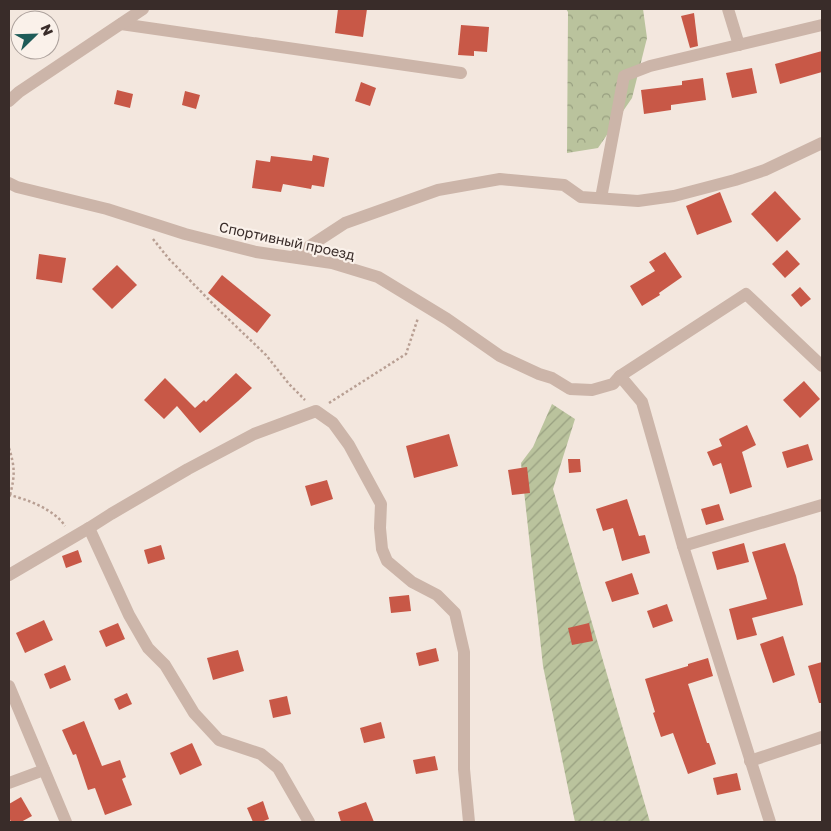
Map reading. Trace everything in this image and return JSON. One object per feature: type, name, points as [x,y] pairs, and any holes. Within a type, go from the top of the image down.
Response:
[{"type":"street","points":[[9,101],[19,92],[143,9]]},
{"type":"street","points":[[728,9],[739,45]]},
{"type":"street","points":[[121,24],[461,73]]},
{"type":"street","points":[[601,198],[624,76],[650,66],[822,25]]},
{"type":"street","points":[[294,257],[345,223],[438,190],[500,179],[564,184],[581,197],[638,201],[674,196],[734,180],[765,170],[822,143]]},
{"type":"street","name":"Спортивный проезд","points":[[9,184],[107,209],[185,234],[256,252],[332,263],[378,277],[447,319],[500,356],[552,378],[570,389],[592,390],[612,384],[620,376],[746,294],[822,366]]},
{"type":"street","points":[[620,376],[642,402],[683,546],[770,822]]},
{"type":"street","points":[[9,575],[188,469],[254,434],[316,411],[333,423],[349,445],[381,504],[380,528],[382,548],[387,561],[412,582],[437,594],[455,613],[464,652],[464,769],[469,822]]},
{"type":"street","points":[[683,546],[822,505]]},
{"type":"street","points":[[89,528],[129,614],[148,648],[165,665],[194,713],[219,740],[261,754],[278,768],[309,822]]},
{"type":"street","points":[[9,686],[66,822]]},
{"type":"street","points":[[750,761],[822,737]]},
{"type":"street","points":[[9,783],[44,770]]},
{"type":"path","points":[[152,239],[212,304],[266,355],[289,384],[316,411],[406,354],[422,304]]},
{"type":"path","points":[[9,448],[14,478],[9,496],[32,502],[50,512],[64,523],[72,538]]},
{"type":"green space","points":[[566,9],[643,9],[647,38],[632,98],[598,148],[567,153],[568,12]]},
{"type":"green space","points":[[552,404],[575,419],[553,489],[650,822],[575,822],[543,666],[521,463],[533,447]]},
{"type":"building","points":[[338,9],[367,9],[363,37],[335,33]]},
{"type":"building","points":[[694,13],[698,46],[690,48],[681,16]]},
{"type":"building","points":[[461,25],[489,27],[487,52],[474,51],[474,56],[458,55]]},
{"type":"building","points":[[822,51],[822,72],[780,84],[775,64]]},
{"type":"building","points":[[752,68],[757,93],[732,98],[726,73]]},
{"type":"building","points":[[703,78],[706,100],[671,105],[671,110],[644,114],[641,90],[682,85],[682,81]]},
{"type":"building","points":[[361,82],[376,88],[370,106],[355,101]]},
{"type":"building","points":[[117,90],[133,94],[130,108],[114,104]]},
{"type":"building","points":[[185,91],[200,95],[196,109],[182,105]]},
{"type":"building","points":[[313,155],[329,158],[324,187],[312,185],[311,189],[283,184],[281,192],[252,188],[256,160],[270,162],[271,156],[312,161]]},
{"type":"building","points":[[775,191],[801,219],[777,242],[751,214]]},
{"type":"building","points":[[720,192],[732,222],[697,235],[686,206]]},
{"type":"building","points":[[787,250],[800,264],[785,278],[772,264]]},
{"type":"building","points":[[665,252],[682,277],[659,293],[660,295],[642,306],[630,286],[655,271],[649,262]]},
{"type":"building","points":[[39,254],[66,258],[62,283],[36,279]]},
{"type":"building","points":[[117,265],[137,285],[112,309],[92,289]]},
{"type":"building","points":[[222,275],[271,315],[257,333],[208,293]]},
{"type":"building","points":[[800,287],[811,299],[801,307],[791,295]]},
{"type":"building","points":[[236,373],[252,388],[200,433],[177,406],[164,419],[144,400],[165,378],[195,408],[204,400],[206,402]]},
{"type":"building","points":[[804,381],[820,399],[800,418],[783,400]]},
{"type":"building","points":[[747,425],[756,445],[742,452],[752,487],[730,494],[721,463],[713,466],[707,452],[722,446],[719,439]]},
{"type":"building","points":[[449,434],[458,466],[414,478],[406,446]]},
{"type":"building","points":[[808,444],[813,460],[787,468],[782,452]]},
{"type":"building","points":[[568,459],[580,459],[581,472],[569,473]]},
{"type":"building","points":[[527,467],[530,493],[512,495],[508,470]]},
{"type":"building","points":[[327,480],[333,499],[311,506],[305,486]]},
{"type":"building","points":[[627,499],[639,536],[645,535],[650,553],[622,561],[613,528],[603,531],[596,509]]},
{"type":"building","points":[[719,504],[724,520],[706,525],[701,509]]},
{"type":"building","points":[[744,543],[749,562],[717,570],[712,552]]},
{"type":"building","points":[[785,543],[803,605],[752,618],[757,635],[737,640],[729,609],[767,599],[752,552]]},
{"type":"building","points":[[161,545],[165,559],[148,564],[144,550]]},
{"type":"building","points":[[78,550],[82,562],[66,568],[62,556]]},
{"type":"building","points":[[632,573],[639,594],[612,602],[605,582]]},
{"type":"building","points":[[409,595],[411,611],[391,613],[389,597]]},
{"type":"building","points":[[667,604],[673,621],[653,628],[647,611]]},
{"type":"building","points":[[44,620],[53,640],[25,653],[16,633]]},
{"type":"building","points":[[118,623],[125,639],[106,647],[99,631]]},
{"type":"building","points":[[589,623],[593,641],[572,645],[568,628]]},
{"type":"building","points":[[783,636],[795,675],[773,683],[760,644]]},
{"type":"building","points":[[436,648],[439,661],[419,666],[416,653]]},
{"type":"building","points":[[238,650],[244,671],[213,680],[207,658]]},
{"type":"building","points":[[708,658],[713,676],[688,684],[707,743],[709,743],[716,764],[688,774],[673,733],[661,737],[645,679]]},
{"type":"building","points":[[822,662],[822,703],[819,703],[808,666]]},
{"type":"building","points":[[65,665],[71,680],[50,689],[44,674]]},
{"type":"building","points":[[127,693],[132,704],[119,710],[114,699]]},
{"type":"building","points":[[287,696],[291,714],[273,718],[269,700]]},
{"type":"building","points":[[84,721],[102,766],[120,760],[126,777],[122,779],[132,805],[105,815],[95,788],[88,790],[76,754],[73,755],[62,730]]},
{"type":"building","points":[[381,722],[385,738],[364,743],[360,728]]},
{"type":"building","points":[[192,743],[202,765],[180,775],[170,753]]},
{"type":"building","points":[[435,756],[438,770],[416,774],[413,760]]},
{"type":"building","points":[[737,773],[741,790],[717,795],[713,778]]},
{"type":"building","points":[[21,797],[32,816],[21,822],[11,822],[9,804]]},
{"type":"building","points":[[263,801],[269,819],[253,822],[247,808]]},
{"type":"building","points":[[366,802],[374,822],[341,822],[338,812]]}]
